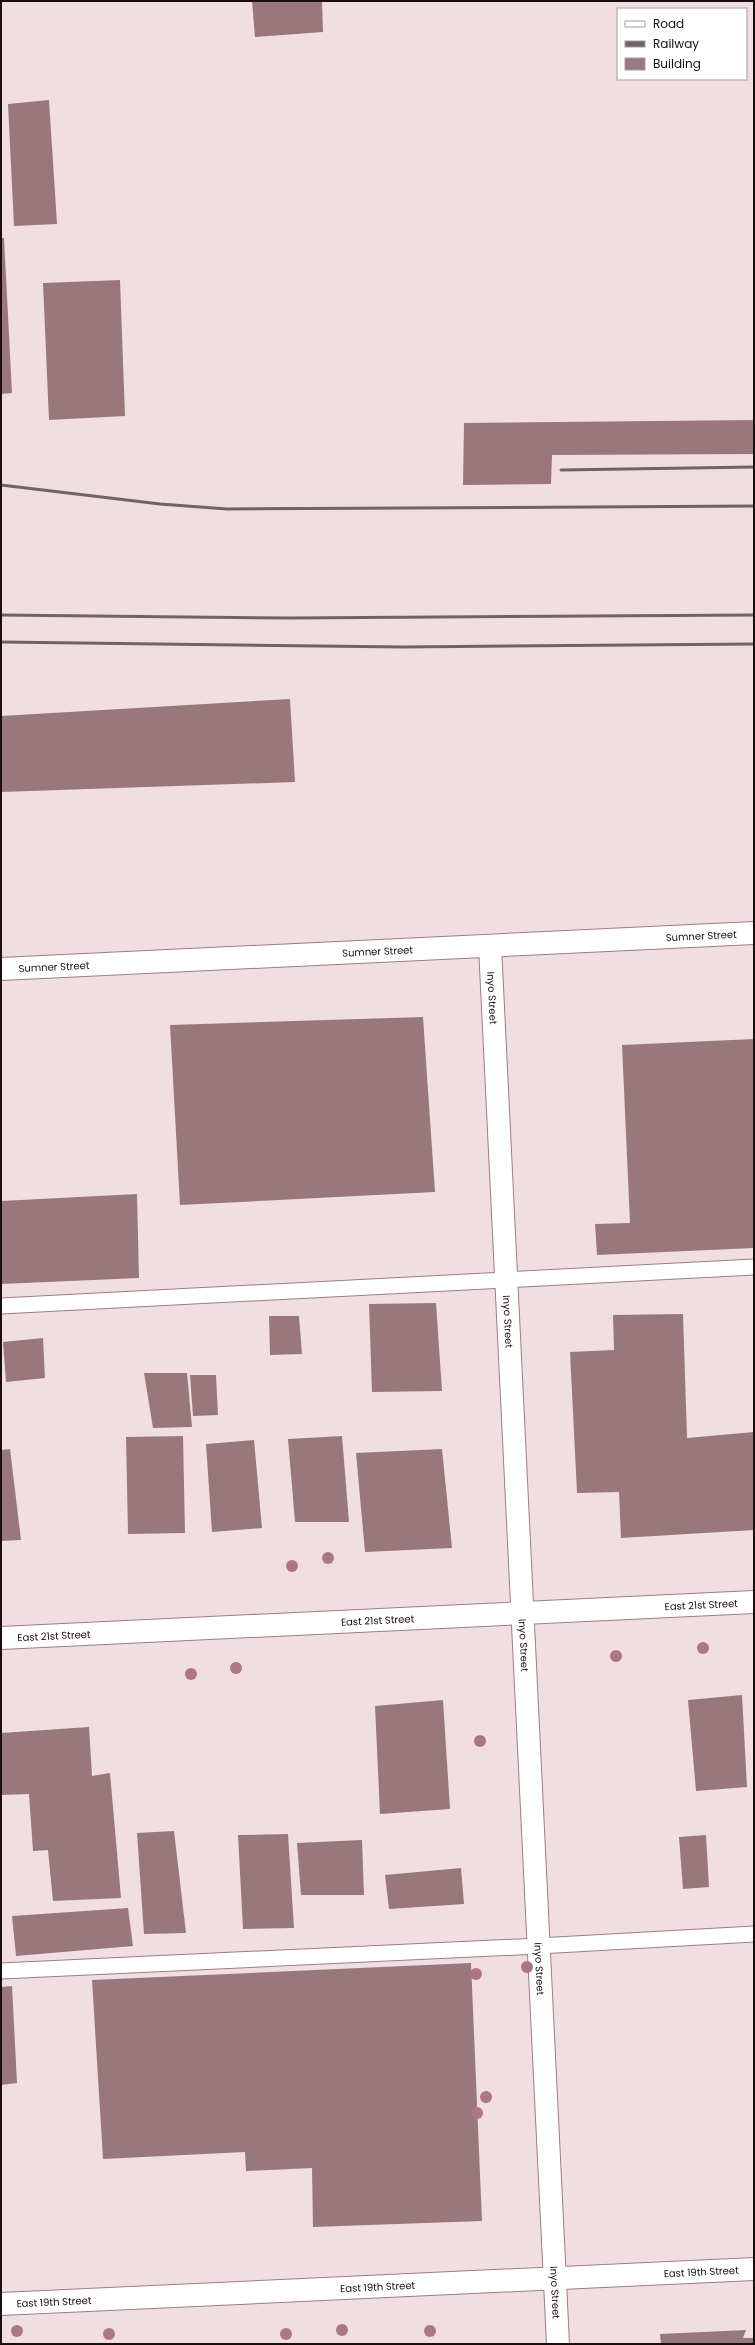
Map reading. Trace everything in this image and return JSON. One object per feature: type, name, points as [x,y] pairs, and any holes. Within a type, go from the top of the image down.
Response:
[{"type":"street","name":"Sumner Street","points":[[1,969],[754,933]]},
{"type":"street","name":"Inyo Street","points":[[490,946],[558,2344]]},
{"type":"street","name":"East 21st Street","points":[[1,1638],[754,1602]]},
{"type":"street","name":"East 19th Street","points":[[1,2304],[754,2269]]},
{"type":"lane","points":[[1,1306],[754,1267]]},
{"type":"lane","points":[[1,1971],[538,1946],[754,1934]]},
{"type":"shaded area","points":[[1,1],[754,1],[754,2344],[1,2344]]},
{"type":"building","points":[[252,1],[322,1],[323,32],[255,37]]},
{"type":"building","points":[[49,100],[57,224],[14,226],[8,104]]},
{"type":"building","points":[[1,238],[4,238],[12,393],[1,394]]},
{"type":"building","points":[[120,280],[125,416],[49,420],[43,283]]},
{"type":"building","points":[[754,420],[754,454],[552,455],[551,484],[463,485],[464,423]]},
{"type":"building","points":[[290,699],[295,782],[1,792],[1,716]]},
{"type":"building","points":[[423,1017],[435,1192],[180,1205],[170,1025]]},
{"type":"building","points":[[754,1039],[754,1248],[597,1255],[595,1224],[630,1223],[622,1045]]},
{"type":"building","points":[[137,1194],[139,1278],[1,1284],[1,1201]]},
{"type":"building","points":[[436,1303],[442,1391],[372,1392],[369,1304]]},
{"type":"building","points":[[683,1314],[687,1438],[754,1432],[754,1530],[621,1538],[619,1492],[577,1493],[570,1352],[614,1350],[613,1315]]},
{"type":"building","points":[[269,1316],[299,1316],[302,1354],[270,1355]]},
{"type":"building","points":[[43,1338],[45,1378],[6,1382],[3,1342]]},
{"type":"building","points":[[144,1373],[187,1373],[192,1427],[153,1428]]},
{"type":"building","points":[[190,1375],[216,1375],[218,1415],[193,1416]]},
{"type":"building","points":[[183,1436],[185,1533],[128,1534],[126,1437]]},
{"type":"building","points":[[342,1436],[349,1522],[295,1522],[288,1439]]},
{"type":"building","points":[[254,1440],[262,1528],[212,1532],[206,1444]]},
{"type":"building","points":[[10,1449],[21,1540],[1,1541],[1,1450]]},
{"type":"building","points":[[442,1449],[452,1548],[365,1552],[356,1453]]},
{"type":"building","points":[[742,1695],[747,1787],[696,1791],[688,1700]]},
{"type":"building","points":[[443,1700],[450,1809],[380,1814],[375,1706]]},
{"type":"building","points":[[89,1727],[92,1776],[110,1773],[121,1898],[53,1901],[48,1850],[33,1851],[29,1794],[1,1795],[1,1733]]},
{"type":"building","points":[[174,1831],[186,1933],[144,1934],[137,1833]]},
{"type":"building","points":[[288,1834],[294,1928],[243,1929],[238,1835]]},
{"type":"building","points":[[706,1835],[709,1887],[683,1889],[679,1837]]},
{"type":"building","points":[[362,1840],[364,1895],[301,1895],[297,1843]]},
{"type":"building","points":[[461,1868],[464,1904],[389,1909],[385,1875]]},
{"type":"building","points":[[128,1908],[133,1946],[16,1956],[12,1916]]},
{"type":"building","points":[[471,1963],[482,2221],[313,2227],[312,2168],[246,2171],[245,2152],[103,2159],[92,1980]]},
{"type":"building","points":[[12,1986],[17,2083],[1,2085],[1,1987]]},
{"type":"building","points":[[746,2330],[743,2338],[754,2338],[754,2344],[661,2344],[660,2334]]},
{"type":"railway","points":[[561,470],[754,467]]},
{"type":"railway","points":[[1,485],[160,504],[227,509],[754,506]]},
{"type":"railway","points":[[1,615],[290,618],[754,615]]},
{"type":"railway","points":[[1,642],[404,647],[754,644]]}]
